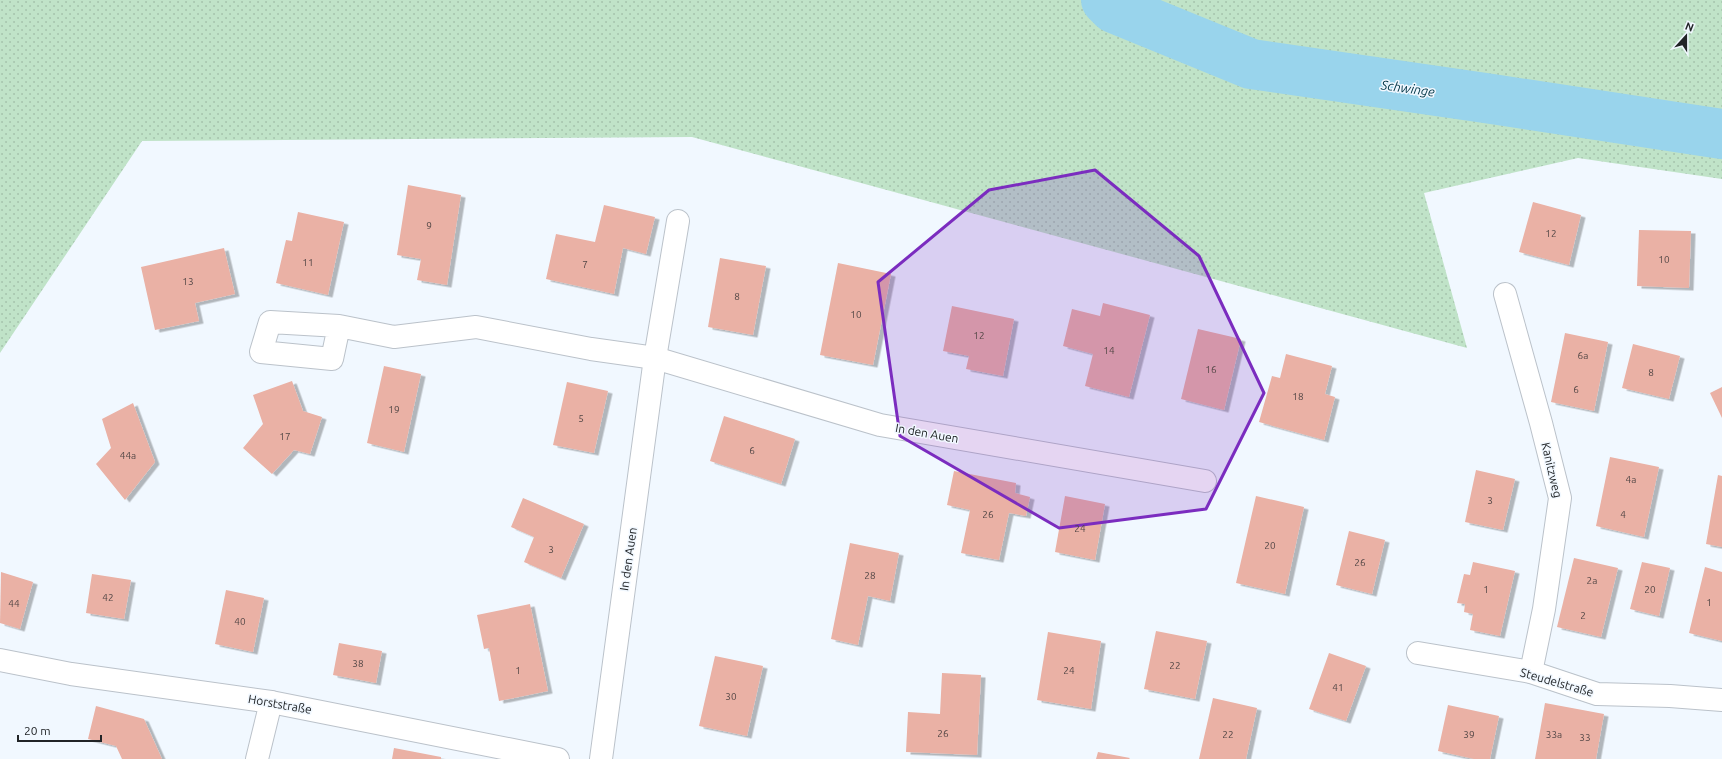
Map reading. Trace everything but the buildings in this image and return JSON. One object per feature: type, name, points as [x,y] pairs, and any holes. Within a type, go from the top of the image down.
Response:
[{"type":"street","name":"In den Auen","points":[[601,759],[655,358],[678,221]]},
{"type":"street","name":"Kanitzweg","points":[[1505,294],[1560,498],[1544,609],[1531,672]]},
{"type":"street","name":"In den Auen","points":[[339,326],[394,337],[476,326],[591,349],[655,358],[880,425],[1205,481]]},
{"type":"street","name":"Steudelstraße","points":[[1418,653],[1531,672],[1597,694],[1670,696],[1722,700]]},
{"type":"street","name":"Horststraße","points":[[0,660],[71,674],[271,702],[558,759]]},
{"type":"street","points":[[257,759],[271,702]]},
{"type":"highlighted area","points":[[1095,170],[1199,256],[1264,393],[1206,509],[1059,528],[900,436],[878,282],[989,190]]},
{"type":"green space","points":[[0,0],[1722,0],[1722,179],[1578,158],[1424,193],[1467,348],[692,137],[142,141],[0,353]]},
{"type":"waterway","name":"Schwinge","points":[[1106,0],[1114,8],[1251,64],[1722,134]]}]
